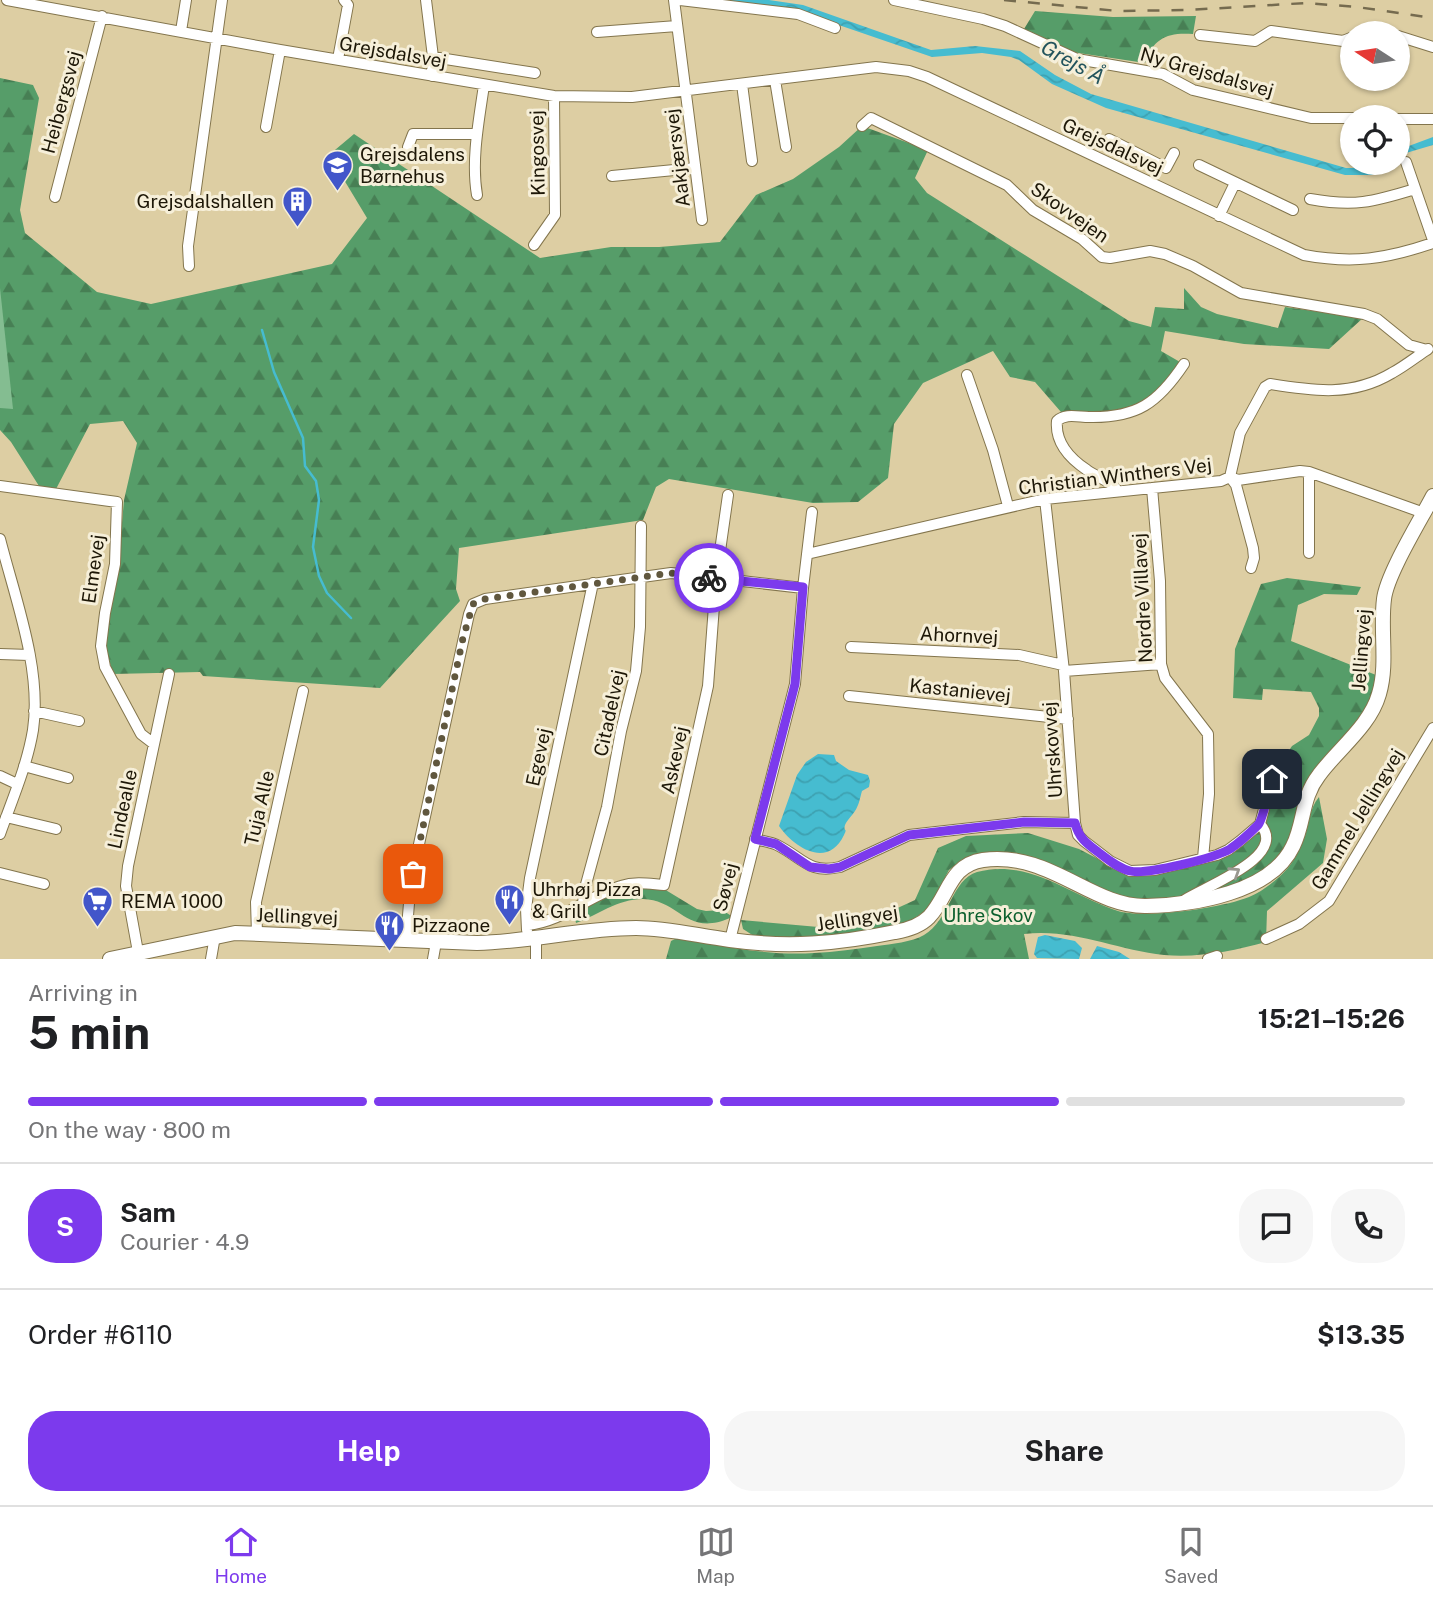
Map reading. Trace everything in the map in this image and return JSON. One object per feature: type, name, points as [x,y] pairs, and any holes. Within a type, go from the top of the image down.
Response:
[{"type":"main road","name":"Jellingvej","points":[[110,959],[235,933],[496,943],[576,932],[635,928],[681,931],[730,940],[809,945],[839,943],[910,928],[930,916],[949,881],[961,868],[983,860],[1012,860],[1042,866],[1125,904],[1145,906],[1222,895],[1260,880],[1279,866],[1293,848],[1303,807],[1314,782],[1365,722],[1379,696],[1386,588],[1433,496]]},
{"type":"street","name":"Grejsdalsvej","points":[[8,0],[280,50],[554,96],[606,98],[687,92],[876,68],[909,71],[1288,248],[1324,258],[1345,260],[1398,256],[1433,242]]},
{"type":"street","points":[[181,31],[186,0]]},
{"type":"street","points":[[189,266],[188,246],[222,0]]},
{"type":"street","points":[[338,60],[348,5],[344,0]]},
{"type":"street","points":[[426,0],[433,57],[432,76]]},
{"type":"street","points":[[674,0],[687,92]]},
{"type":"street","points":[[680,0],[798,15],[835,27]]},
{"type":"street","name":"Ny Grejsdalsvej","points":[[894,0],[983,19],[1005,26],[1077,59],[1163,74],[1193,90],[1311,118],[1340,118]]},
{"type":"street","name":"Heibergsvej","points":[[55,197],[102,16]]},
{"type":"street","points":[[597,32],[677,26]]},
{"type":"street","points":[[1200,34],[1255,41],[1271,31],[1340,41]]},
{"type":"street","points":[[1410,40],[1433,47]]},
{"type":"street","points":[[266,127],[280,50]]},
{"type":"street","points":[[433,57],[535,72]]},
{"type":"street","points":[[775,80],[786,147]]},
{"type":"street","points":[[477,195],[474,180],[484,85]]},
{"type":"street","points":[[742,85],[752,161]]},
{"type":"street","name":"Aakjærsvej","points":[[687,92],[702,220]]},
{"type":"street","name":"Kingosvej","points":[[534,245],[555,215],[554,96]]},
{"type":"street","name":"Skovvejen","points":[[862,126],[871,118],[1007,185],[1033,210],[1082,239],[1102,257],[1150,251],[1165,254],[1193,266],[1241,293],[1364,314],[1377,319],[1409,345],[1430,348]]},
{"type":"street","points":[[1410,119],[1433,119]]},
{"type":"street","points":[[408,147],[413,134],[477,134]]},
{"type":"street","points":[[1108,163],[1113,141],[1166,168],[1174,153]]},
{"type":"street","points":[[1199,165],[1293,210]]},
{"type":"street","points":[[612,176],[695,168]]},
{"type":"street","points":[[1410,174],[1433,242]]},
{"type":"street","points":[[1219,216],[1236,183]]},
{"type":"street","points":[[1310,199],[1336,204],[1364,203],[1415,189]]},
{"type":"street","points":[[1251,568],[1253,548],[1236,485],[1230,477],[1240,433],[1265,387],[1270,384],[1337,391],[1363,387],[1391,374],[1430,348]]},
{"type":"street","points":[[1118,492],[1113,483],[1086,470],[1062,446],[1058,440],[1057,421],[1065,416],[1106,417],[1144,407],[1168,388],[1184,364]]},
{"type":"street","points":[[967,375],[993,450],[1008,506]]},
{"type":"street","points":[[1309,472],[1309,553]]},
{"type":"street","name":"Christian Winthers Vej","points":[[807,554],[1045,499],[1221,481],[1230,477],[1238,480],[1309,472],[1424,513]]},
{"type":"street","name":"Elmevej","points":[[0,486],[117,502],[115,564],[101,646],[105,667],[141,734],[154,744]]},
{"type":"street","name":"Nordre Villavej","points":[[1152,488],[1160,581],[1161,664],[1165,678],[1208,734],[1209,794],[1203,858]]},
{"type":"street","name":"Askevej","points":[[527,925],[553,920],[620,886],[636,883],[664,885],[708,686],[716,579],[728,495]]},
{"type":"street","name":"Uhrskovvej","points":[[1045,499],[1078,835],[1110,861],[1130,871],[1155,870],[1228,850],[1260,824]]},
{"type":"street","name":"Søvej","points":[[730,940],[795,684],[812,512]]},
{"type":"street","name":"Citadelvej","points":[[583,903],[584,888],[605,817],[621,731],[636,671],[640,627],[641,526]]},
{"type":"street","points":[[0,539],[34,684],[30,742],[0,834]]},
{"type":"street","points":[[406,940],[416,858],[463,638],[473,604],[485,599],[671,573],[803,587]]},
{"type":"street","name":"Egevej","points":[[536,959],[527,925],[530,878],[593,583]]},
{"type":"street","name":"Ahornvej","points":[[851,646],[1019,655],[1063,668],[1161,664]]},
{"type":"street","points":[[0,654],[29,655]]},
{"type":"street","name":"Lindealle","points":[[138,952],[127,895],[128,866],[169,674]]},
{"type":"street","name":"Tuja Alle","points":[[257,933],[256,902],[303,691]]},
{"type":"street","name":"Kastanievej","points":[[849,696],[1068,719]]},
{"type":"street","points":[[34,710],[79,721]]},
{"type":"street","name":"Gammel Jellingvej","points":[[1266,939],[1299,924],[1329,901],[1433,729]]},
{"type":"street","points":[[24,766],[68,778]]},
{"type":"street","points":[[0,776],[18,784]]},
{"type":"street","points":[[1180,902],[1191,894],[1220,882],[1256,857],[1266,839],[1266,833],[1260,824],[1272,779]]},
{"type":"street","points":[[6,817],[56,829]]},
{"type":"street","points":[[755,839],[776,844],[810,867],[829,869],[840,867],[909,835],[1024,822],[1075,823]]},
{"type":"street","points":[[0,873],[44,884]]},
{"type":"street","points":[[211,959],[215,936]]},
{"type":"street","points":[[433,959],[436,942]]},
{"type":"green space","points":[[1035,11],[1113,17],[1196,16],[1193,34],[1176,34],[1163,38],[1152,48],[1145,63],[1072,52],[1024,29]]},
{"type":"green space","points":[[0,78],[33,85],[39,98],[20,210],[25,233],[97,292],[151,304],[332,264],[367,218],[329,155],[354,134],[540,258],[611,247],[659,247],[720,242],[756,195],[793,179],[839,147],[862,126],[928,150],[915,178],[927,193],[1129,321],[1151,327],[1155,307],[1184,309],[1184,288],[1201,307],[1217,314],[1278,328],[1285,307],[1363,318],[1329,349],[1244,344],[1165,331],[1161,351],[1180,362],[1165,387],[1141,404],[1101,413],[1061,412],[1035,382],[1010,377],[993,351],[923,383],[894,424],[888,478],[858,502],[813,503],[669,479],[656,487],[643,520],[459,548],[456,589],[460,601],[380,688],[203,676],[200,672],[113,674],[104,642],[117,579],[124,500],[137,443],[123,421],[90,424],[56,489],[39,486],[11,442],[0,430]]},
{"type":"green space","points":[[0,288],[13,409],[0,408]]},
{"type":"green space","points":[[1287,578],[1361,587],[1357,595],[1324,594],[1298,605],[1291,641],[1376,675],[1372,693],[1358,720],[1318,766],[1303,789],[1285,850],[1269,868],[1234,884],[1192,896],[1139,901],[981,854],[961,860],[949,870],[929,908],[912,920],[872,933],[817,939],[757,938],[743,929],[741,920],[841,929],[878,917],[915,900],[938,848],[966,836],[1028,833],[1079,849],[1123,872],[1144,876],[1202,863],[1236,851],[1265,823],[1274,780],[1284,758],[1292,746],[1309,735],[1319,716],[1319,708],[1311,692],[1263,689],[1262,700],[1233,698],[1235,649],[1261,584]]},
{"type":"green space","name":"Uhre Skov","points":[[1319,797],[1327,839],[1323,863],[1267,911],[1266,942],[1254,945],[1203,955],[1177,956],[1042,933],[1024,934],[1029,959],[666,959],[671,941],[677,938],[745,950],[797,954],[908,941],[932,929],[969,876],[996,869],[1033,874],[1118,911],[1130,913],[1184,911],[1237,901],[1265,888],[1290,865],[1302,845],[1311,811]]},
{"type":"green space","points":[[629,887],[664,889],[697,909],[722,910],[730,915],[730,918],[715,923],[693,921],[666,905],[643,899],[616,904],[576,923],[574,914],[579,909]]},
{"type":"water","points":[[703,0],[769,0],[803,5],[931,50],[975,46],[1020,51],[1055,75],[1091,94],[1340,166],[1340,174],[1106,108],[1052,84],[1011,57],[982,53],[932,57],[798,11]]},
{"type":"water","points":[[1433,137],[1433,145],[1410,152],[1410,146]]},
{"type":"water","points":[[818,754],[834,755],[836,761],[849,770],[868,775],[870,781],[869,787],[862,791],[858,806],[846,823],[845,833],[837,845],[820,853],[802,847],[779,826],[797,775],[806,762]]},
{"type":"water","points":[[1045,935],[1075,941],[1082,948],[1079,959],[1037,958],[1034,954],[1038,937]]},
{"type":"water","points":[[1097,946],[1119,952],[1130,959],[1090,959]]},
{"type":"waterway","points":[[262,330],[274,372],[303,438],[305,466],[316,481],[319,500],[313,547],[319,576],[327,593],[351,618]]},
{"type":"railway","points":[[1004,0],[1118,11],[1306,3],[1433,18]]},
{"type":"way so far","points":[[413,874],[463,638],[473,604],[485,599],[671,573],[709,578]]},
{"type":"place","name":"Grejsdalens Børnehus","points":[[337,192]]},
{"type":"place","name":"Grejsdalshallen","points":[[297,228]]},
{"type":"place","name":"Uhrhøj Pizza & Grill","points":[[509,927]]},
{"type":"place","name":"REMA 1000","points":[[98,928]]},
{"type":"place","name":"Pizzaone","points":[[389,952]]},
{"type":"route","points":[[709,578],[803,587],[795,684],[755,839],[776,844],[810,867],[819,870],[840,867],[909,835],[1024,822],[1075,823],[1078,835],[1110,861],[1130,871],[1155,870],[1217,855],[1240,841],[1260,824],[1272,779]]},
{"type":"water label","name":"Grejs Å","points":[[1073,62]]}]
